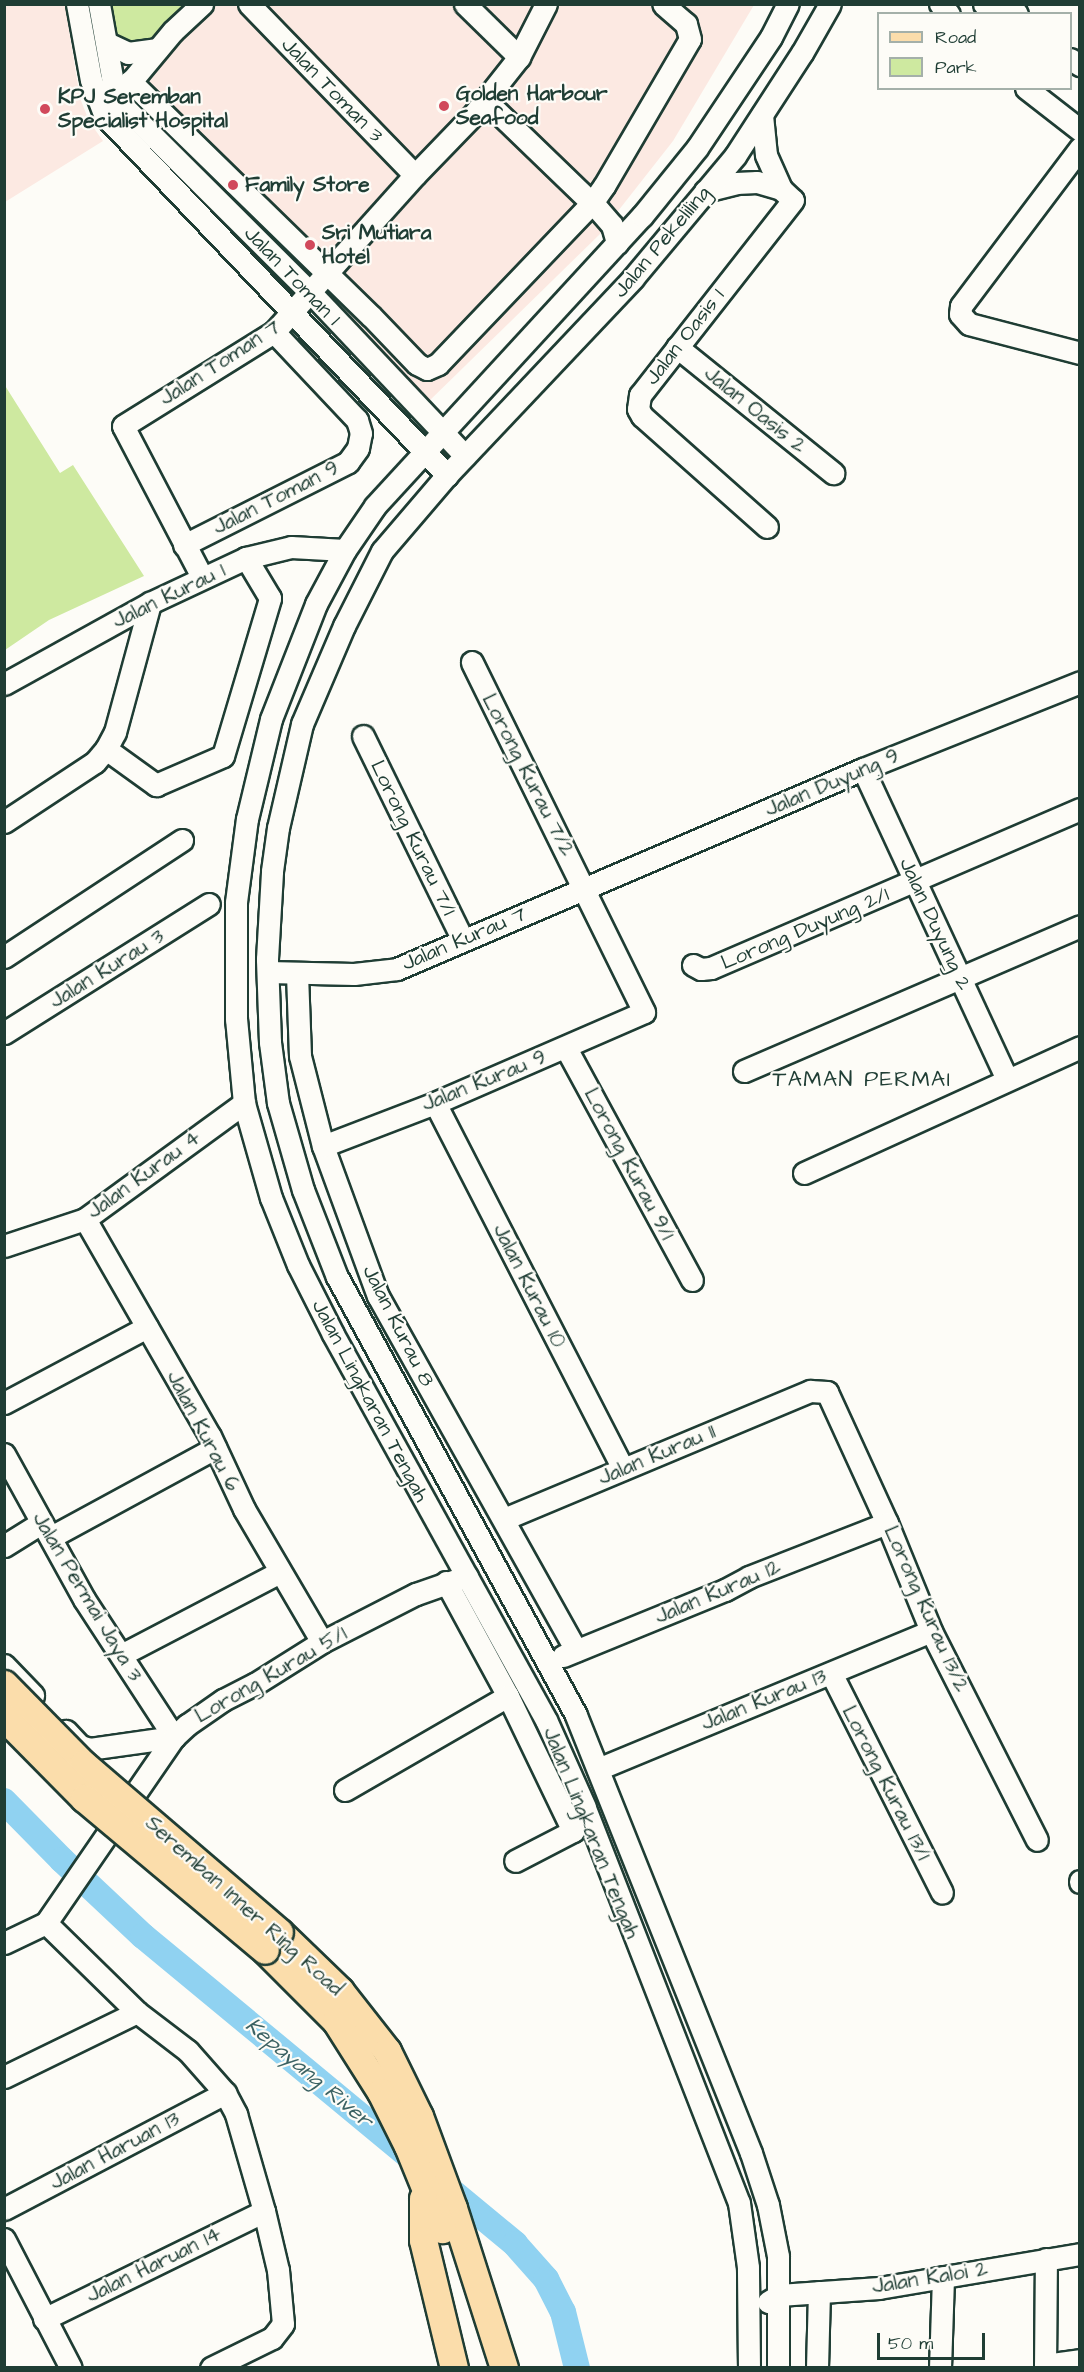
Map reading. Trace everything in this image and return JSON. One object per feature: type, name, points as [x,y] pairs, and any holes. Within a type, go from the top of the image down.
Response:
[{"type":"main road","name":"Seremban Inner Ring Road","points":[[4,1684],[83,1764],[279,1932],[340,1991],[387,2051],[419,2116],[460,2256],[487,2367]]},
{"type":"main road","name":"Seremban Inner Ring Road","points":[[4,1717],[84,1798],[265,1950],[336,2020],[381,2092],[460,2256],[504,2367]]},
{"type":"main road","points":[[423,2182],[423,2240],[454,2367]]},
{"type":"street","name":"Jalan Toman 1","points":[[77,4],[91,81],[111,107],[294,311],[447,475]]},
{"type":"street","points":[[99,4],[106,43],[111,107]]},
{"type":"street","points":[[111,107],[158,49],[202,4]]},
{"type":"street","name":"Jalan Toman 3","points":[[249,4],[415,175]]},
{"type":"street","points":[[465,4],[519,57]]},
{"type":"street","name":"Jalan Toman 7","points":[[184,545],[123,426],[274,332],[485,100],[519,57],[546,4]]},
{"type":"street","points":[[130,81],[417,364],[427,369],[438,364],[595,206],[690,39],[690,31],[686,24],[663,4]]},
{"type":"street","name":"Jalan Pekeliling","points":[[441,432],[642,216],[697,148],[771,37],[788,4]]},
{"type":"street","name":"Jalan Pekeliling","points":[[465,456],[633,278],[735,156],[830,4]]},
{"type":"street","points":[[106,43],[128,53],[158,49]]},
{"type":"street","points":[[1029,90],[1080,130]]},
{"type":"street","points":[[485,100],[595,206],[612,225],[616,243]]},
{"type":"street","name":"Jalan Toman 1","points":[[111,107],[183,165],[311,293],[465,456]]},
{"type":"street","name":"Jalan Oasis 1","points":[[762,115],[766,155],[781,189],[793,200],[677,347],[637,402],[642,416],[767,527]]},
{"type":"street","points":[[183,165],[198,148]]},
{"type":"street","points":[[1080,148],[961,306],[960,314],[969,324],[1080,353]]},
{"type":"street","points":[[705,191],[747,182],[781,189]]},
{"type":"street","points":[[595,206],[616,216],[642,216]]},
{"type":"street","name":"Jalan Toman 9","points":[[184,545],[348,462],[358,448],[361,434],[357,420],[274,332]]},
{"type":"street","name":"Jalan Oasis 2","points":[[677,347],[833,473]]},
{"type":"street","name":"Jalan Lingkaran Tengah","points":[[441,432],[375,506],[345,550],[316,604],[291,662],[271,719],[248,819],[236,902],[236,1019],[244,1103],[271,1198],[298,1265],[338,1345],[467,1576],[565,1760],[739,2203],[748,2267],[749,2367]]},
{"type":"street","name":"Jalan Lingkaran Tengah","points":[[465,456],[382,551],[344,626],[302,724],[287,782],[275,849],[268,972],[270,1042],[278,1102],[303,1190],[337,1277],[576,1715],[752,2153],[770,2215],[778,2256],[778,2367]]},
{"type":"street","points":[[184,545],[202,577]]},
{"type":"street","name":"Jalan Kurau 1","points":[[4,684],[150,603],[246,558],[291,547],[345,550]]},
{"type":"street","points":[[106,749],[156,785],[223,756],[270,598],[246,558]]},
{"type":"street","points":[[4,822],[95,762],[106,749],[115,732],[150,603]]},
{"type":"street","name":"Lorong Kurau 7/2","points":[[472,662],[644,1012]]},
{"type":"street","name":"Jalan Duyung 9","points":[[585,888],[863,769],[1080,682]]},
{"type":"street","name":"Lorong Kurau 7/1","points":[[363,736],[463,940]]},
{"type":"street","name":"Jalan Duyung 2","points":[[863,769],[1007,1079]]},
{"type":"street","name":"Lorong Duyung 2/1","points":[[693,965],[701,969],[711,968],[916,882],[1080,809]]},
{"type":"street","points":[[4,957],[182,840]]},
{"type":"street","name":"Jalan Kurau 7","points":[[268,972],[354,974],[397,969],[585,888]]},
{"type":"street","name":"Jalan Kurau 3","points":[[4,1033],[209,904]]},
{"type":"street","points":[[744,1071],[1080,926]]},
{"type":"street","name":"Jalan Kurau 8","points":[[297,974],[300,1056],[323,1146],[378,1296],[576,1652]]},
{"type":"street","name":"Jalan Kurau 9","points":[[323,1146],[566,1048],[644,1012]]},
{"type":"street","points":[[804,1173],[1080,1047]]},
{"type":"street","name":"Lorong Kurau 9/1","points":[[566,1048],[692,1280]]},
{"type":"street","name":"Jalan Kurau 10","points":[[435,1102],[623,1469]]},
{"type":"street","name":"Jalan Kurau 4","points":[[4,1246],[85,1219],[244,1103]]},
{"type":"street","name":"Jalan Kurau 6","points":[[85,1219],[215,1448],[244,1509],[322,1642]]},
{"type":"street","points":[[4,1403],[147,1328]]},
{"type":"street","name":"Jalan Kurau 11","points":[[504,1519],[810,1391]]},
{"type":"street","name":"Lorong Kurau 13/2","points":[[810,1391],[827,1392],[887,1523],[931,1631],[1037,1840]]},
{"type":"street","points":[[4,1546],[46,1530],[215,1448]]},
{"type":"street","name":"Jalan Permai Jaya 3","points":[[4,1454],[84,1599],[174,1737]]},
{"type":"street","name":"Jalan Kurau 12","points":[[548,1661],[576,1652],[725,1590],[749,1577],[887,1523]]},
{"type":"street","points":[[121,1656],[280,1572]]},
{"type":"street","name":"Lorong Kurau 5/1","points":[[46,1923],[174,1737],[187,1725],[223,1700],[255,1684],[322,1642],[416,1594],[467,1576]]},
{"type":"street","points":[[446,1582],[508,1696],[573,1832],[515,1861]]},
{"type":"street","name":"Jalan Kurau 13","points":[[598,1769],[931,1631]]},
{"type":"street","points":[[4,1665],[84,1749],[174,1737]]},
{"type":"street","name":"Lorong Kurau 13/1","points":[[831,1673],[942,1893]]},
{"type":"street","points":[[345,1790],[508,1696]]},
{"type":"street","points":[[4,1943],[46,1923],[137,2012],[188,2051],[225,2093],[236,2114],[264,2211],[278,2270],[283,2324],[272,2338],[212,2367]]},
{"type":"street","points":[[4,2077],[137,2012]]},
{"type":"street","name":"Jalan Haruan 13","points":[[4,2209],[225,2093]]},
{"type":"street","points":[[739,2203],[753,2231],[765,2278],[770,2288],[779,2295],[770,2300],[765,2309],[761,2367]]},
{"type":"street","name":"Jalan Haruan 14","points":[[44,2319],[264,2211]]},
{"type":"street","points":[[4,2239],[70,2367]]},
{"type":"street","name":"Jalan Kaloi 2","points":[[779,2295],[879,2288],[1080,2254]]},
{"type":"street","points":[[1046,2259],[1045,2366],[1080,2360]]},
{"type":"street","points":[[940,2367],[943,2277]]},
{"type":"street","points":[[816,2367],[819,2292]]},
{"type":"shaded area","name":"KPJ Seremban Specialist Hospital","points":[[5,4],[65,5],[80,98],[89,121],[103,141],[5,202]]},
{"type":"shaded area","points":[[101,5],[754,5],[673,141],[600,234],[424,406],[144,121],[118,83]]},
{"type":"green space","points":[[105,5],[190,5],[152,39],[139,47],[117,43]]},
{"type":"green space","points":[[4,384],[60,473],[73,465],[144,576],[49,620],[5,650]]},
{"type":"waterway","name":"Kepayang River","points":[[4,1801],[62,1860],[143,1936],[515,2244],[546,2279],[563,2312],[577,2368]]},
{"type":"place","name":"Golden Harbour Seafood","points":[[444,106]]},
{"type":"place","name":"KPJ Seremban Specialist Hospital","points":[[45,109]]},
{"type":"place","name":"Family Store","points":[[233,185]]},
{"type":"place","name":"Sri Mutiara Hotel","points":[[310,245]]},
{"type":"district","name":"TAMAN PERMAI","points":[[862,1080]]}]
